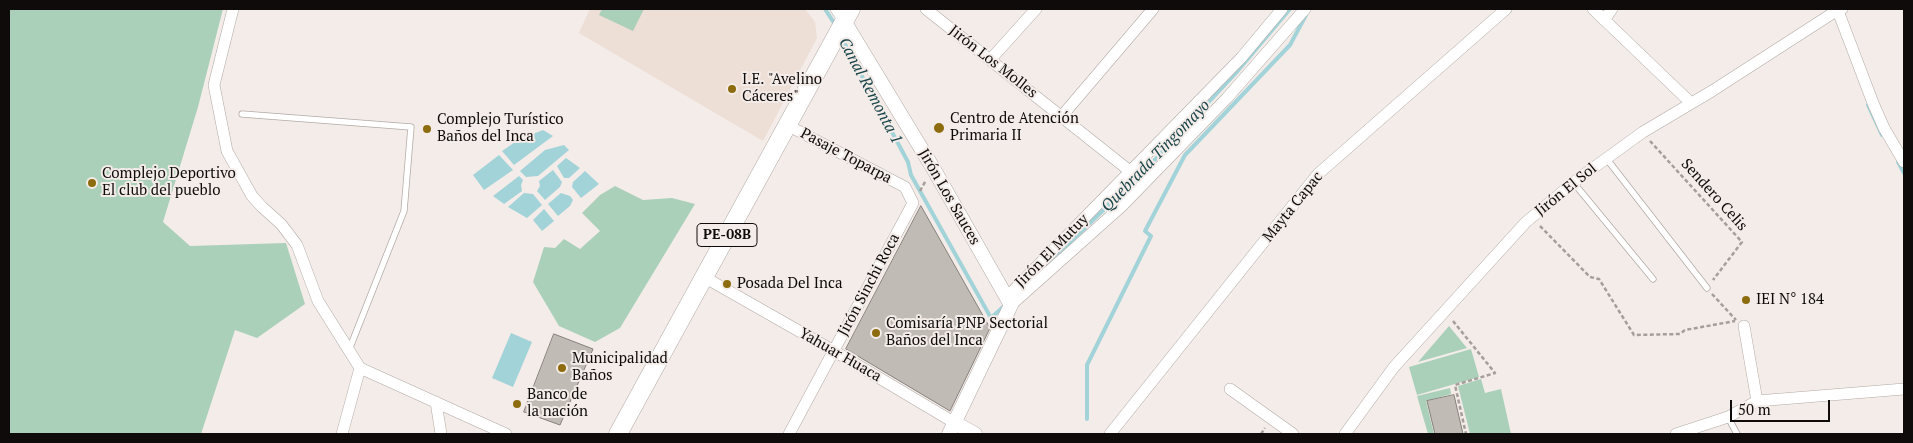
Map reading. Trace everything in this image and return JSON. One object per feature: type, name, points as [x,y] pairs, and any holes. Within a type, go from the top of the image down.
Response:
[{"type":"main road","name":"PE-08B","points":[[618,434],[842,21]]},
{"type":"street","points":[[233,9],[214,85],[227,151],[252,196],[281,224],[297,245],[318,301],[348,350],[360,368],[506,434]]},
{"type":"street","name":"Jirón Los Molles","points":[[926,9],[1131,172]]},
{"type":"street","points":[[990,60],[1036,9]]},
{"type":"street","points":[[1061,117],[1153,9]]},
{"type":"street","name":"Jirón El Mutuy","points":[[1009,301],[1241,58],[1282,9]]},
{"type":"street","points":[[952,429],[1009,301],[1128,199],[1228,98],[1305,9]]},
{"type":"street","name":"Mayta Capac","points":[[1110,434],[1318,174],[1506,9]]},
{"type":"street","points":[[1593,9],[1691,103]]},
{"type":"street","points":[[1604,20],[1612,9]]},
{"type":"street","points":[[1840,10],[1873,103],[1884,128],[1904,162]]},
{"type":"street","name":"Jirón El Sol","points":[[1345,434],[1394,367],[1526,222],[1574,182],[1643,132],[1691,103],[1825,13],[1840,10]]},
{"type":"street","name":"Jirón Los Sauces","points":[[842,21],[933,168],[1009,301]]},
{"type":"street","name":"Pasaje Toparpa","points":[[787,125],[905,188],[913,203]]},
{"type":"street","name":"Jirón Sinchi Roca","points":[[788,434],[913,203]]},
{"type":"street","name":"Yahuar Huaca","points":[[704,277],[834,351],[952,429],[975,434]]},
{"type":"street","points":[[1740,323],[1757,401]]},
{"type":"street","points":[[342,434],[360,368]]},
{"type":"street","points":[[1230,389],[1294,434]]},
{"type":"street","points":[[1676,434],[1728,417],[1757,401],[1904,389]]},
{"type":"street","points":[[436,402],[441,434]]},
{"type":"lane","points":[[242,114],[411,127],[404,211],[348,350]]},
{"type":"lane","points":[[1606,158],[1707,288]]},
{"type":"lane","points":[[1574,182],[1653,279]]},
{"type":"lane","points":[[1728,417],[1737,434]]},
{"type":"path","name":"Sendero Celis","points":[[1643,132],[1742,242],[1707,288]]},
{"type":"path","points":[[913,203],[933,168]]},
{"type":"path","points":[[1532,218],[1590,277],[1599,279],[1634,335],[1680,334],[1685,330],[1731,320],[1740,323]]},
{"type":"path","points":[[1707,288],[1740,323]]},
{"type":"path","points":[[1450,318],[1495,374],[1454,385],[1466,434]]},
{"type":"shaded area","name":"I.E. \"Avelino Cáceres\"","points":[[590,9],[805,9],[815,22],[817,38],[763,141],[579,33]]},
{"type":"green space","name":"Complejo Deportivo El club del pueblo","points":[[9,9],[223,9],[198,107],[163,222],[190,246],[286,243],[305,304],[257,338],[235,330],[201,434],[9,434]]},
{"type":"green space","points":[[602,9],[644,9],[633,31],[599,15]]},
{"type":"green space","points":[[615,186],[643,200],[672,198],[695,204],[620,328],[595,342],[559,326],[533,282],[544,247],[555,248],[564,239],[580,249],[600,231],[582,213],[600,195]]},
{"type":"green space","points":[[1449,326],[1467,348],[1418,362]]},
{"type":"green space","points":[[1471,349],[1479,377],[1417,395],[1409,367]]},
{"type":"green space","points":[[1481,379],[1485,393],[1501,389],[1511,434],[1470,434],[1458,386]]},
{"type":"green space","points":[[1450,388],[1451,394],[1426,401],[1434,434],[1428,434],[1417,396]]},
{"type":"water","points":[[543,130],[553,136],[514,165],[502,151],[518,140]]},
{"type":"water","points":[[564,145],[569,150],[538,176],[526,177],[520,171],[545,150]]},
{"type":"water","points":[[499,155],[513,170],[484,190],[473,175]]},
{"type":"water","points":[[566,158],[580,168],[569,178],[564,178],[557,166]]},
{"type":"water","points":[[553,170],[562,182],[560,187],[545,200],[537,191],[540,186],[539,181]]},
{"type":"water","points":[[585,171],[599,184],[581,198],[572,187],[573,182]]},
{"type":"water","points":[[519,176],[523,180],[521,185],[522,191],[504,204],[493,196]]},
{"type":"water","points":[[524,193],[533,194],[542,205],[527,218],[508,207]]},
{"type":"water","points":[[561,193],[570,196],[573,200],[570,206],[558,216],[548,204]]},
{"type":"water","points":[[544,209],[554,221],[542,231],[533,220]]},
{"type":"water","points":[[511,333],[532,342],[513,387],[492,378]]},
{"type":"building","points":[[921,206],[990,328],[950,411],[846,349]]},
{"type":"building","name":"Municipalidad Baños","points":[[554,334],[593,349],[560,425],[524,412]]},
{"type":"building","points":[[1454,395],[1463,434],[1435,434],[1427,401]]},
{"type":"waterway","name":"Canal Remonta 1","points":[[825,9],[836,26]]},
{"type":"waterway","name":"Quebrada Tingomayo","points":[[1038,273],[1147,168],[1235,74],[1290,9]]},
{"type":"waterway","points":[[1087,419],[1087,365],[1151,236],[1145,231],[1185,155],[1290,45],[1306,15]]},
{"type":"waterway","name":"Quebrada Tingomayo","points":[[841,37],[908,162],[911,175],[991,318],[1003,307]]},
{"type":"waterway","name":"Quebrada Tingomayo","points":[[1868,105],[1882,135]]},
{"type":"waterway","name":"Quebrada Tingomayo","points":[[1898,162],[1904,173]]},
{"type":"place","name":"I.E. \"Avelino Cáceres\"","points":[[732,89]]},
{"type":"place","name":"Centro de Atención Primaria II","points":[[939,128]]},
{"type":"place","name":"Complejo Turístico Baños del Inca","points":[[427,129]]},
{"type":"place","name":"Complejo Deportivo El club del pueblo","points":[[92,183]]},
{"type":"place","name":"Posada Del Inca","points":[[727,284]]},
{"type":"place","name":"IEI N° 184","points":[[1746,300]]},
{"type":"place","name":"Comisaría PNP Sectorial Baños del Inca","points":[[876,333]]},
{"type":"place","name":"Municipalidad Baños","points":[[562,368]]},
{"type":"place","name":"Banco de la nación","points":[[517,404]]}]
